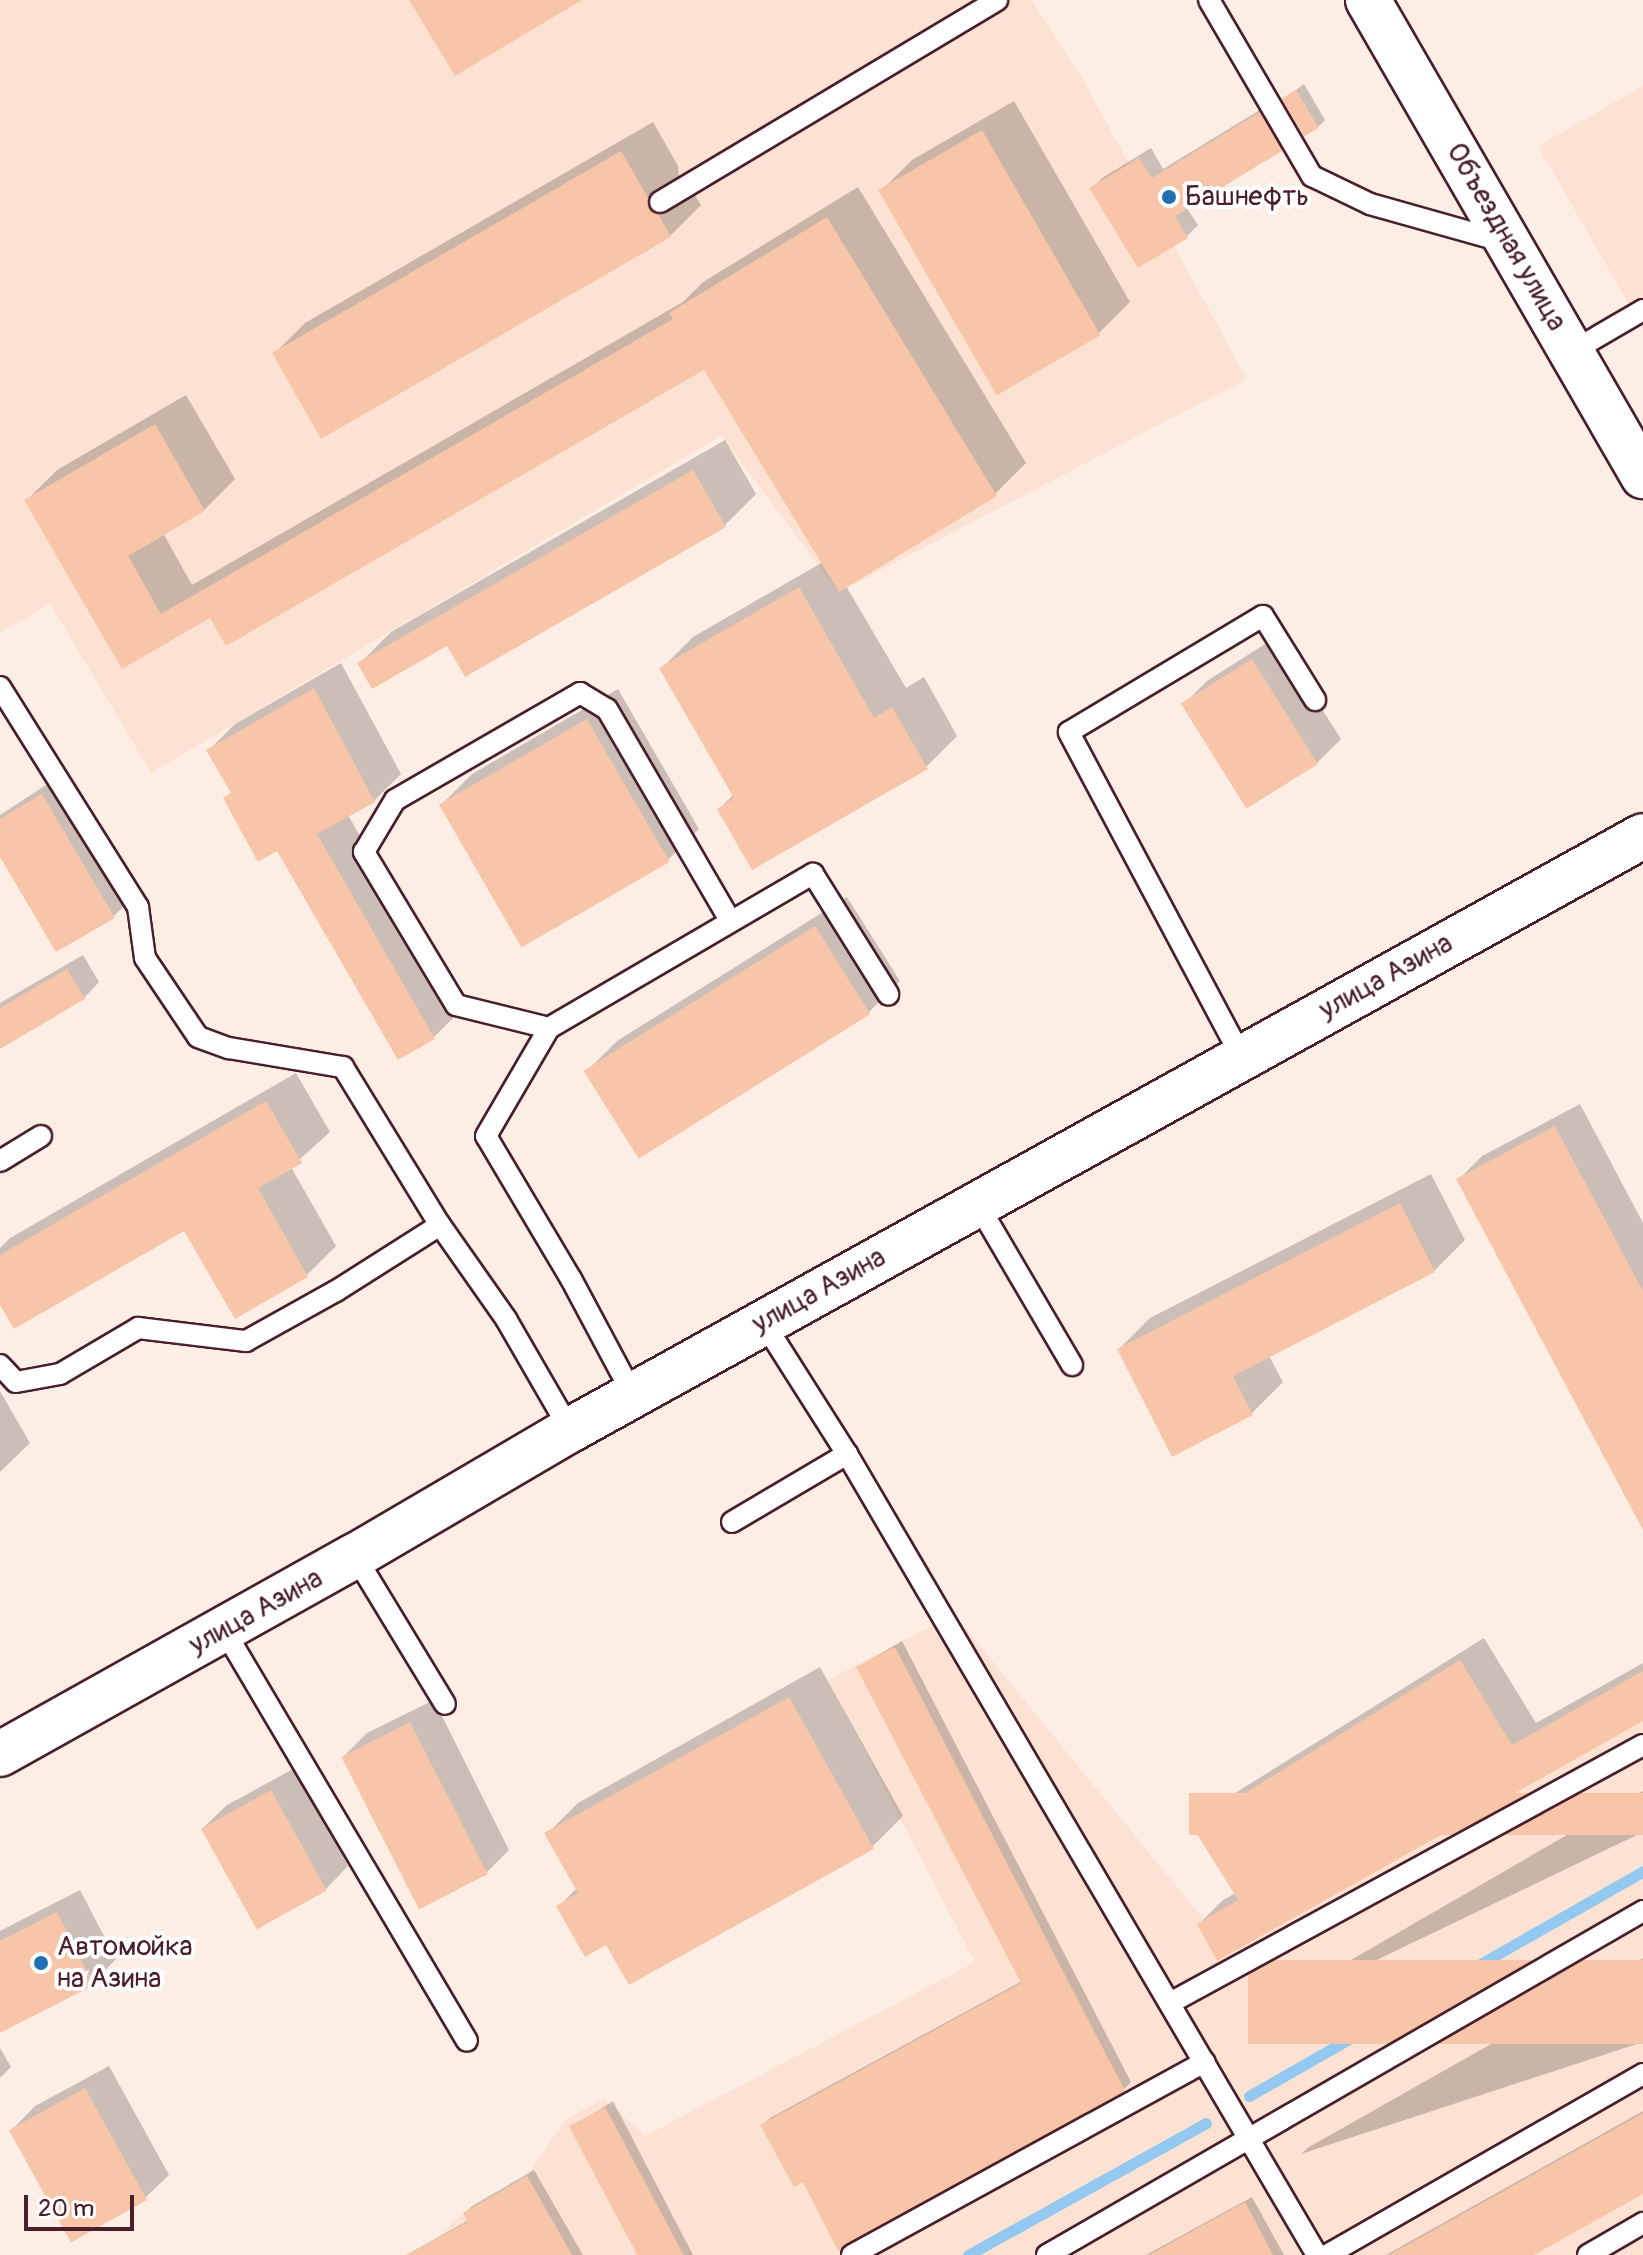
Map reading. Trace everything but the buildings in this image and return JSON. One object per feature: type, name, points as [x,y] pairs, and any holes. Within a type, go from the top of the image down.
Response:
[{"type":"street","name":"Объездная улица","points":[[1368,0],[1643,476]]},
{"type":"street","name":"улица Азина","points":[[0,1754],[355,1556],[570,1430],[1643,836]]},
{"type":"lane","points":[[660,202],[997,0]]},
{"type":"lane","points":[[1209,0],[1312,176],[1370,204],[1510,243]]},
{"type":"lane","points":[[1573,351],[1643,310]]},
{"type":"lane","points":[[1241,1056],[1069,732],[1263,616],[1315,700]]},
{"type":"lane","points":[[0,687],[138,907],[145,958],[198,1037],[229,1048],[343,1067],[440,1225],[506,1319],[570,1430]]},
{"type":"lane","points":[[549,1028],[456,1005],[364,852],[395,800],[580,693],[607,709],[730,920]]},
{"type":"lane","points":[[633,1395],[571,1279],[486,1136],[549,1028],[813,874],[888,994]]},
{"type":"lane","points":[[0,1161],[41,1136]]},
{"type":"lane","points":[[977,1203],[1072,1365]]},
{"type":"lane","points":[[0,1365],[16,1382],[60,1374],[138,1328],[246,1341],[336,1291],[440,1225]]},
{"type":"lane","points":[[764,1323],[847,1454],[1317,2255]]},
{"type":"lane","points":[[732,1522],[847,1454]]},
{"type":"lane","points":[[355,1556],[445,1704]]},
{"type":"lane","points":[[224,1630],[467,2041]]},
{"type":"lane","points":[[1170,2003],[1643,1745]]},
{"type":"lane","points":[[1047,2255],[1643,1911]]},
{"type":"lane","points":[[852,2255],[1205,2062]]},
{"type":"lane","points":[[1327,2255],[1643,2074]]},
{"type":"lane","points":[[1588,2255],[1643,2223]]},
{"type":"shaded area","points":[[0,0],[1032,0],[1082,78],[1247,379],[839,592],[721,436],[151,773],[50,604],[0,633]]},
{"type":"shaded area","points":[[1643,86],[1643,329],[1538,146]]},
{"type":"shaded area","points":[[954,1614],[1204,1920],[1643,1671],[1643,2255],[406,2255],[436,2239],[463,2213],[527,2176],[566,2119],[604,2099],[645,2136],[975,1962],[828,1680]]},
{"type":"waterway","points":[[1249,2096],[1643,1871]]},
{"type":"waterway","points":[[968,2255],[1206,2123]]},
{"type":"place","name":"Башнефть","points":[[1169,197]]},
{"type":"place","name":"Автомойка на Азина","points":[[41,1963]]}]
